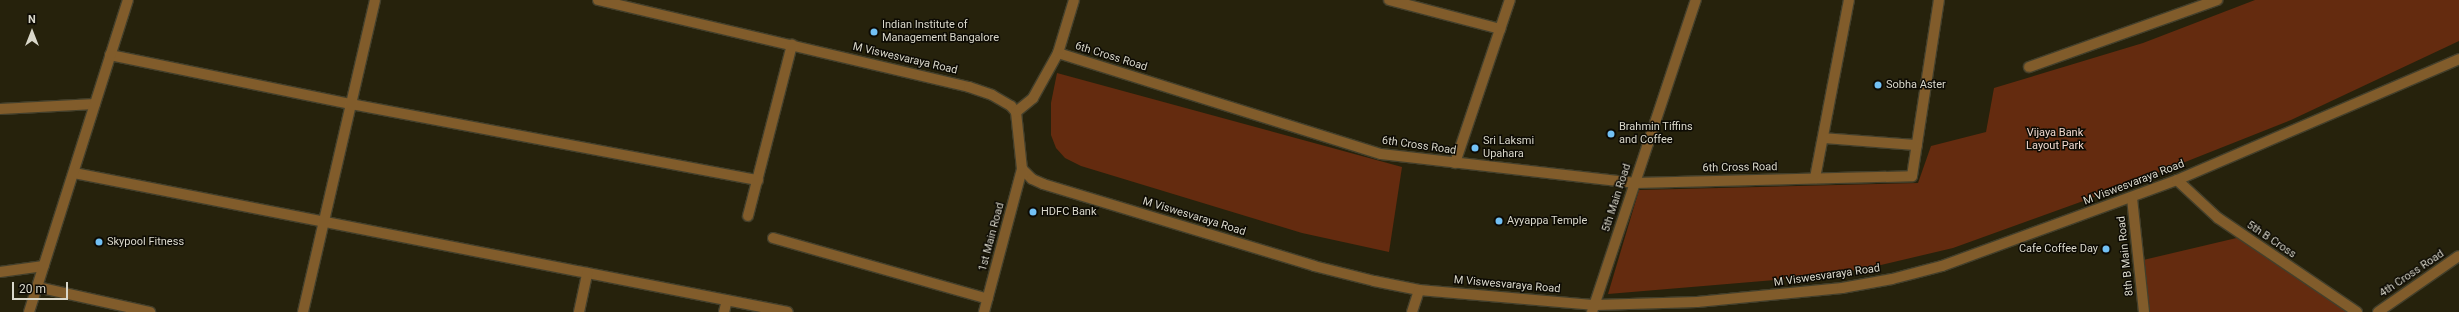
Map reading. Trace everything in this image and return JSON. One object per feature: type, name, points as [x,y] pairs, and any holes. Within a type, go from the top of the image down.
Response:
[{"type":"street","points":[[29,312],[128,0]]},
{"type":"street","points":[[303,312],[375,0]]},
{"type":"street","name":"M Viswesvaraya Road","points":[[598,0],[968,86],[1004,101],[1016,112]]},
{"type":"street","points":[[1022,169],[1016,112],[1033,98],[1058,53],[1074,0]]},
{"type":"street","points":[[1389,0],[1500,29]]},
{"type":"street","points":[[1455,163],[1510,0]]},
{"type":"street","name":"5th Main Road","points":[[1593,308],[1696,0]]},
{"type":"street","points":[[1815,178],[1850,0]]},
{"type":"street","points":[[1823,138],[1917,145],[1939,0]]},
{"type":"street","points":[[2029,67],[2217,0]]},
{"type":"street","points":[[748,216],[792,45]]},
{"type":"street","name":"6th Cross Road","points":[[1058,53],[1380,154],[1635,183],[1912,176],[1917,145]]},
{"type":"street","points":[[110,55],[351,104],[758,180]]},
{"type":"street","name":"M Viswesvaraya Road","points":[[1022,169],[1032,179],[1043,184],[1314,266],[1419,290],[1593,308],[1759,297],[1842,288],[1892,279],[1942,266],[2132,198],[2177,180],[2459,59]]},
{"type":"street","points":[[0,109],[95,104]]},
{"type":"street","name":"1st Main Road","points":[[984,312],[1022,169]]},
{"type":"street","points":[[74,172],[788,312]]},
{"type":"street","name":"5th B Cross","points":[[2177,180],[2218,218],[2357,312]]},
{"type":"street","name":"8th B Main Road","points":[[2132,198],[2144,312]]},
{"type":"street","points":[[773,238],[988,299]]},
{"type":"street","name":"4th Cross Road","points":[[2378,312],[2459,256]]},
{"type":"street","points":[[0,272],[44,266]]},
{"type":"street","points":[[579,312],[587,273]]},
{"type":"street","points":[[37,287],[150,312]]},
{"type":"street","points":[[1412,312],[1419,290]]},
{"type":"street","points":[[724,312],[727,300]]},
{"type":"green space","name":"Vijaya Bank Layout Park","points":[[2255,0],[2459,0],[2459,41],[2291,120],[2122,187],[1953,248],[1864,269],[1775,280],[1608,294],[1639,190],[1918,183],[1931,146],[1986,132],[1994,88],[2143,43]]},
{"type":"green space","points":[[1057,73],[1402,167],[1389,252],[1302,233],[1081,166],[1065,158],[1056,148],[1051,135],[1051,103]]},
{"type":"green space","points":[[2245,236],[2357,312],[2144,312],[2139,261]]},
{"type":"place","name":"Indian Institute of Management Bangalore","points":[[874,32]]},
{"type":"place","name":"Sobha Aster","points":[[1878,85]]},
{"type":"place","name":"Brahmin Tiffins and Coffee","points":[[1611,134]]},
{"type":"place","name":"Sri Laksmi Upahara","points":[[1475,148]]},
{"type":"place","name":"HDFC Bank","points":[[1033,212]]},
{"type":"place","name":"Ayyappa Temple","points":[[1499,221]]},
{"type":"place","name":"Skypool Fitness","points":[[99,242]]},
{"type":"place","name":"Cafe Coffee Day","points":[[2106,249]]}]
